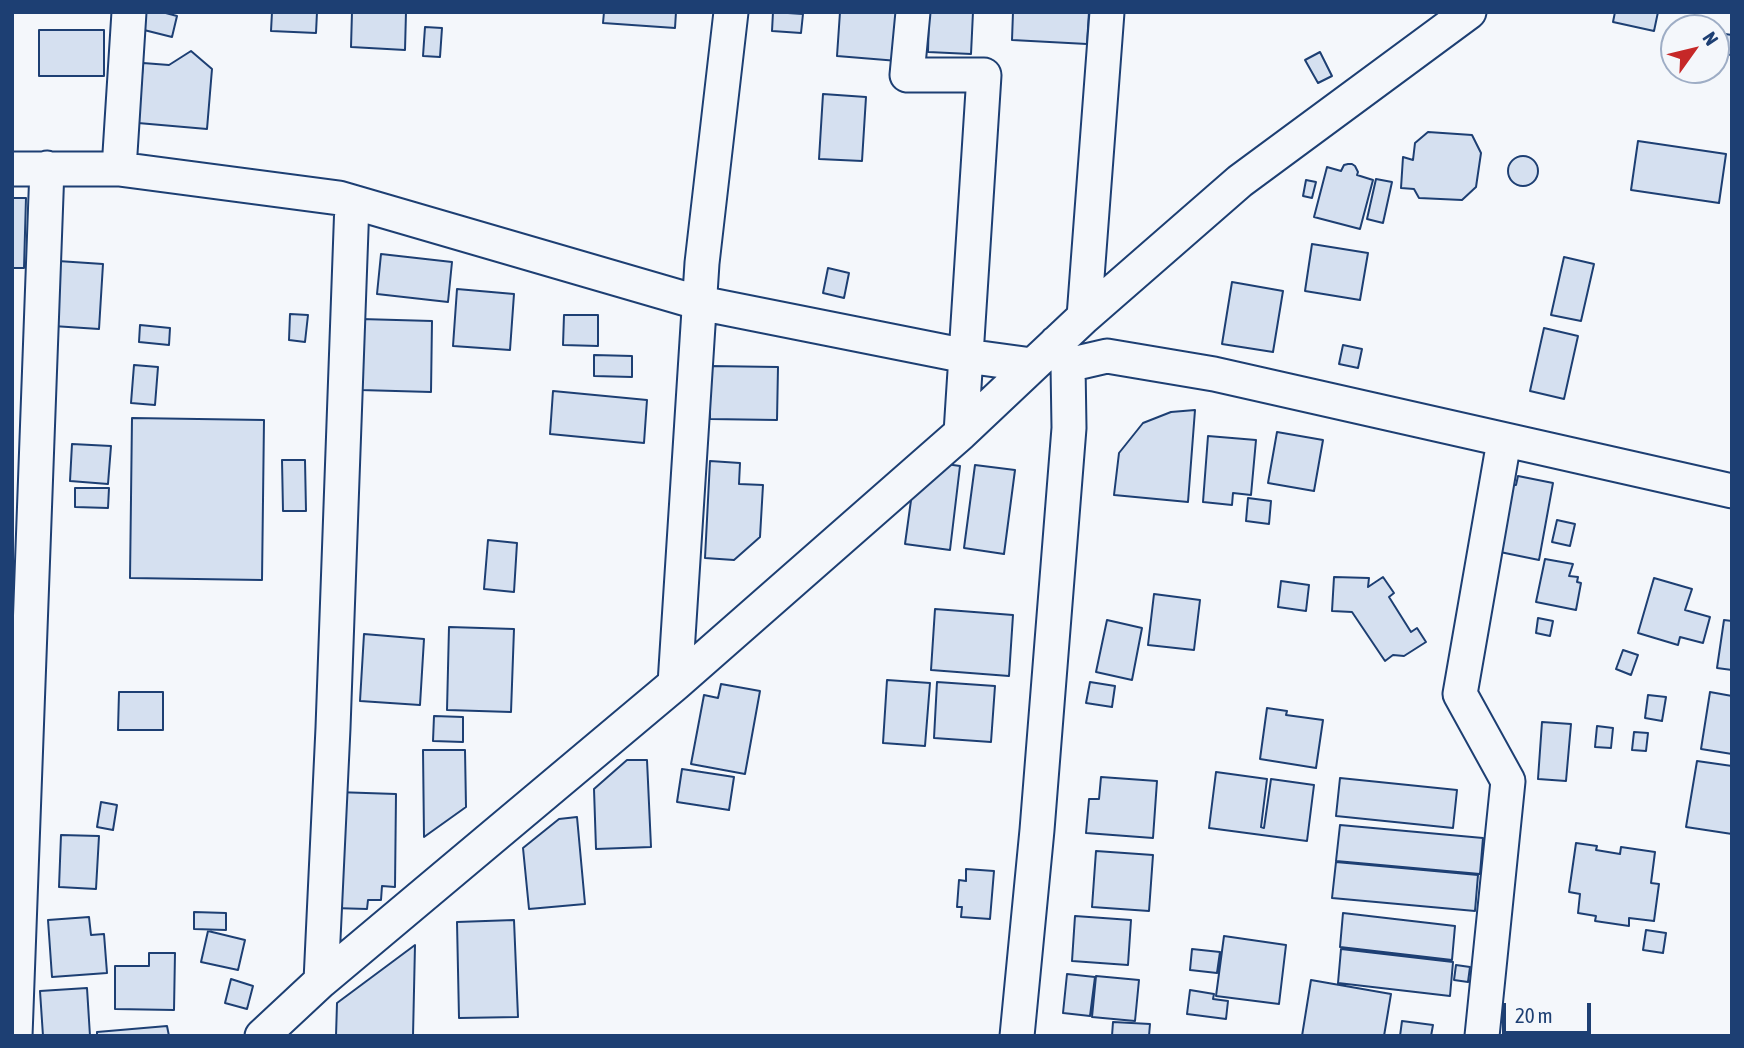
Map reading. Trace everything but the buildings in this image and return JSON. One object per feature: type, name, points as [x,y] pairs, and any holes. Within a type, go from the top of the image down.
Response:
[{"type":"street","points":[[118,169],[129,12]]},
{"type":"street","points":[[675,684],[702,263],[731,12]]},
{"type":"street","points":[[913,12],[907,75],[984,75],[961,433]]},
{"type":"street","points":[[1084,317],[1107,12]]},
{"type":"street","points":[[1017,1036],[1037,830],[1069,428],[1062,354],[1084,317],[1240,181],[1469,12]]},
{"type":"street","points":[[15,1036],[47,168]]},
{"type":"street","points":[[12,169],[118,169],[325,196],[699,303],[966,356],[1032,365]]},
{"type":"street","points":[[321,981],[352,202]]},
{"type":"street","points":[[262,1036],[321,981],[675,684],[961,433],[1032,365],[1062,354],[1107,356],[1214,374],[1732,491]]},
{"type":"street","points":[[1482,1036],[1508,781],[1460,694],[1504,441]]}]
